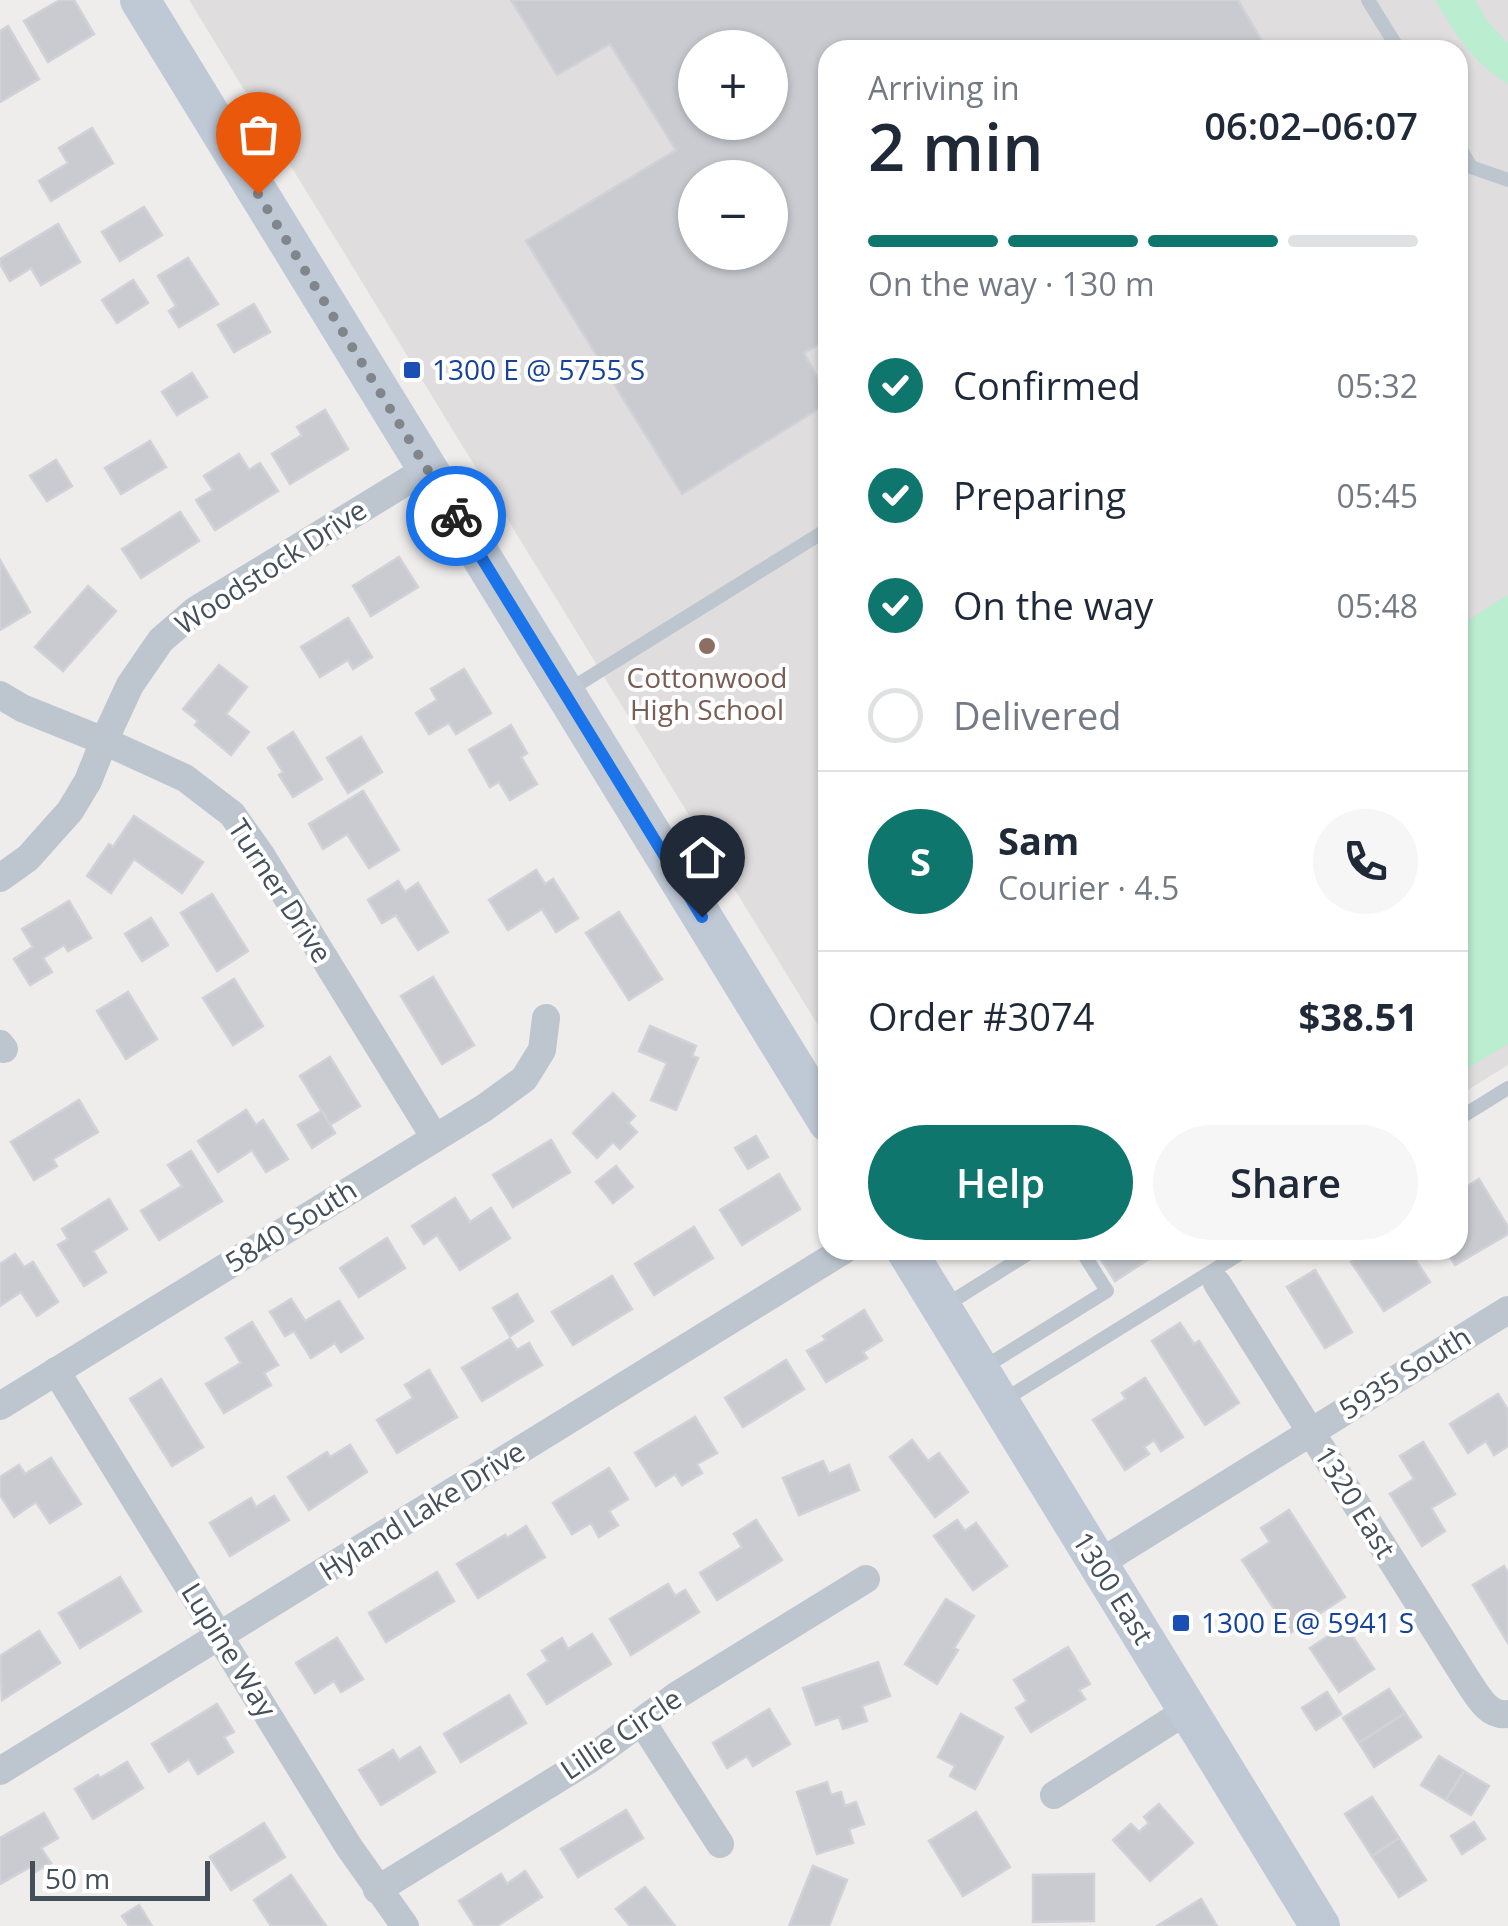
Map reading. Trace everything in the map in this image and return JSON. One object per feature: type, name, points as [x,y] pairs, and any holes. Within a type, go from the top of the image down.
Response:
[{"type":"main road","points":[[143,1],[564,693],[818,1101]]},
{"type":"main road","name":"1300 East","points":[[912,1260],[1320,1926]]},
{"type":"street","name":"Woodstock Drive","points":[[0,878],[28,858],[70,811],[88,781],[130,684],[161,640],[196,610],[427,469]]},
{"type":"street","name":"Turner Drive","points":[[0,695],[185,778],[232,814],[435,1138]]},
{"type":"street","name":"5840 South","points":[[0,1406],[484,1108],[524,1079],[542,1050],[546,1018]]},
{"type":"street","name":"Hyland Lake Drive","points":[[0,1771],[828,1260]]},
{"type":"street","name":"1320 East","points":[[1218,1283],[1466,1680],[1488,1708],[1504,1715]]},
{"type":"street","name":"5935 South","points":[[1098,1564],[1508,1310]]},
{"type":"street","name":"Lupine Way","points":[[56,1371],[377,1890],[405,1926]]},
{"type":"street","name":"Lillie Circle","points":[[377,1890],[590,1758],[676,1696],[866,1579]]},
{"type":"street","points":[[1054,1795],[1188,1710]]},
{"type":"street","points":[[642,1722],[720,1844]]},
{"type":"lane","points":[[1368,0],[1393,40]]},
{"type":"lane","points":[[1468,163],[1471,168],[1508,180]]},
{"type":"lane","points":[[564,693],[818,535]]},
{"type":"lane","points":[[1468,1113],[1508,1088]]},
{"type":"lane","points":[[941,1308],[1018,1260]]},
{"type":"lane","points":[[990,1386],[1107,1291],[1087,1260]]},
{"type":"lane","points":[[990,1386],[1227,1260]]},
{"type":"shaded area","name":"Cottonwood High School","points":[[189,0],[1508,0],[1508,1065],[1468,1090],[1468,40],[818,40],[818,1025]]},
{"type":"green space","points":[[1435,0],[1475,0],[1488,22],[1508,43],[1508,84],[1474,57],[1468,50],[1468,40],[1458,37]]},
{"type":"green space","points":[[1508,595],[1508,1044],[1468,1068],[1468,620]]},
{"type":"building","points":[[60,0],[74,0],[94,34],[48,62],[24,21]]},
{"type":"building","points":[[511,0],[1238,0],[1261,40],[818,40],[818,345],[804,353],[818,378],[818,409],[682,494],[526,241],[676,150],[610,44],[557,75]]},
{"type":"building","points":[[8,26],[39,79],[0,102],[0,31]]},
{"type":"building","points":[[92,128],[113,163],[51,201],[39,181],[68,163],[59,148]]},
{"type":"building","points":[[144,207],[162,235],[120,261],[102,232]]},
{"type":"building","points":[[58,224],[80,262],[41,285],[31,268],[10,281],[0,259]]},
{"type":"building","points":[[188,258],[218,304],[179,327],[169,311],[176,306],[158,276]]},
{"type":"building","points":[[133,280],[148,303],[117,323],[102,300]]},
{"type":"building","points":[[254,304],[270,332],[234,352],[218,325]]},
{"type":"building","points":[[192,373],[207,397],[177,415],[162,392]]},
{"type":"building","points":[[325,410],[348,449],[290,484],[272,454],[302,435],[297,427]]},
{"type":"building","points":[[150,441],[166,467],[121,494],[105,468]]},
{"type":"building","points":[[239,454],[249,470],[260,463],[278,491],[215,530],[196,500],[213,490],[204,476]]},
{"type":"building","points":[[56,460],[72,486],[47,501],[30,476]]},
{"type":"building","points":[[180,512],[199,541],[141,578],[122,549]]},
{"type":"building","points":[[399,557],[418,587],[371,616],[353,586]]},
{"type":"building","points":[[0,560],[30,612],[0,630]]},
{"type":"building","points":[[88,586],[116,611],[63,671],[35,647]]},
{"type":"building","points":[[348,618],[372,657],[353,669],[348,660],[320,677],[301,647]]},
{"type":"building","points":[[219,665],[247,687],[226,714],[249,732],[231,755],[195,725],[198,721],[183,709]]},
{"type":"building","points":[[464,669],[491,713],[456,734],[449,723],[429,734],[416,713],[437,700],[431,689]]},
{"type":"building","points":[[511,725],[527,753],[521,757],[537,784],[510,800],[499,782],[490,787],[469,750]]},
{"type":"building","points":[[293,732],[322,779],[293,797],[268,748]]},
{"type":"building","points":[[361,737],[382,772],[348,793],[327,758]]},
{"type":"building","points":[[363,791],[399,850],[369,868],[347,834],[323,849],[309,824]]},
{"type":"building","points":[[134,816],[203,862],[182,893],[134,859],[111,893],[87,876]]},
{"type":"building","points":[[536,870],[545,884],[553,879],[578,918],[556,932],[542,909],[508,930],[489,900]]},
{"type":"building","points":[[398,881],[405,892],[418,883],[448,932],[418,950],[396,915],[382,923],[368,900]]},
{"type":"building","points":[[212,894],[248,951],[217,971],[181,913]]},
{"type":"building","points":[[69,901],[91,938],[68,951],[64,945],[43,958],[52,972],[30,985],[14,959],[33,947],[22,929]]},
{"type":"building","points":[[619,912],[662,979],[629,1000],[586,933]]},
{"type":"building","points":[[151,918],[168,945],[142,961],[125,934]]},
{"type":"building","points":[[433,977],[474,1045],[442,1064],[401,996]]},
{"type":"building","points":[[234,979],[263,1026],[233,1045],[203,998]]},
{"type":"building","points":[[128,992],[157,1039],[126,1059],[97,1011]]},
{"type":"building","points":[[650,1026],[696,1046],[692,1056],[698,1058],[676,1110],[651,1100],[667,1063],[639,1051]]},
{"type":"building","points":[[330,1057],[360,1106],[330,1125],[300,1076]]},
{"type":"building","points":[[613,1093],[635,1116],[628,1123],[637,1132],[620,1149],[613,1142],[597,1158],[573,1133]]},
{"type":"building","points":[[79,1100],[98,1132],[53,1159],[57,1166],[34,1180],[11,1142]]},
{"type":"building","points":[[246,1110],[256,1125],[263,1120],[288,1159],[266,1172],[252,1150],[218,1172],[198,1141]]},
{"type":"building","points":[[322,1111],[335,1133],[312,1148],[298,1125]]},
{"type":"building","points":[[756,1136],[768,1157],[748,1169],[735,1148]]},
{"type":"building","points":[[551,1140],[570,1172],[513,1207],[493,1175]]},
{"type":"building","points":[[191,1151],[222,1201],[159,1240],[141,1211],[182,1186],[168,1165]]},
{"type":"building","points":[[616,1166],[633,1187],[613,1203],[596,1182]]},
{"type":"building","points":[[779,1174],[800,1209],[742,1245],[720,1210]]},
{"type":"building","points":[[1479,1179],[1508,1227],[1508,1234],[1468,1257],[1468,1186]]},
{"type":"building","points":[[455,1198],[470,1222],[491,1208],[510,1238],[460,1270],[437,1235],[424,1244],[412,1226]]},
{"type":"building","points":[[109,1199],[127,1229],[93,1251],[106,1272],[84,1286],[58,1245],[68,1239],[62,1229]]},
{"type":"building","points":[[694,1227],[713,1258],[654,1295],[635,1264]]},
{"type":"building","points":[[387,1238],[405,1268],[359,1297],[340,1268]]},
{"type":"building","points":[[15,1254],[24,1267],[33,1262],[58,1302],[37,1316],[21,1292],[0,1306],[0,1264]]},
{"type":"building","points":[[1101,1260],[1148,1260],[1115,1281]]},
{"type":"building","points":[[1416,1260],[1430,1282],[1384,1311],[1351,1262]]},
{"type":"building","points":[[1315,1270],[1352,1332],[1325,1348],[1287,1287]]},
{"type":"building","points":[[612,1276],[632,1309],[573,1345],[552,1312]]},
{"type":"building","points":[[517,1294],[533,1321],[510,1336],[493,1308]]},
{"type":"building","points":[[291,1299],[305,1321],[339,1301],[363,1338],[341,1352],[335,1343],[311,1358],[294,1331],[285,1336],[270,1312]]},
{"type":"building","points":[[864,1310],[882,1340],[863,1352],[867,1358],[826,1382],[807,1351]]},
{"type":"building","points":[[252,1322],[278,1365],[264,1373],[271,1385],[224,1413],[206,1384],[241,1363],[226,1338]]},
{"type":"building","points":[[1180,1323],[1194,1344],[1199,1341],[1239,1403],[1205,1425],[1152,1341]]},
{"type":"building","points":[[510,1339],[517,1350],[529,1343],[542,1365],[482,1401],[462,1368]]},
{"type":"building","points":[[786,1360],[804,1389],[743,1427],[725,1398]]},
{"type":"building","points":[[429,1370],[457,1417],[397,1453],[377,1420],[413,1398],[405,1385]]},
{"type":"building","points":[[1145,1378],[1183,1437],[1161,1451],[1154,1440],[1144,1447],[1149,1454],[1125,1470],[1093,1420],[1126,1399],[1122,1393]]},
{"type":"building","points":[[161,1379],[203,1447],[172,1466],[130,1399]]},
{"type":"building","points":[[1498,1394],[1508,1410],[1508,1446],[1494,1455],[1486,1441],[1468,1453],[1450,1424]]},
{"type":"building","points":[[695,1417],[717,1453],[697,1464],[702,1473],[682,1485],[675,1474],[656,1486],[635,1453]]},
{"type":"building","points":[[912,1440],[928,1461],[939,1453],[968,1492],[935,1517],[890,1457]]},
{"type":"building","points":[[1423,1442],[1455,1494],[1431,1508],[1445,1531],[1422,1546],[1390,1494],[1414,1479],[1400,1456]]},
{"type":"building","points":[[350,1445],[367,1472],[309,1510],[288,1477],[327,1452],[330,1457]]},
{"type":"building","points":[[51,1458],[81,1504],[50,1523],[36,1502],[14,1517],[0,1495],[0,1477],[19,1465],[25,1474]]},
{"type":"building","points":[[823,1461],[829,1474],[849,1465],[859,1490],[799,1515],[783,1478]]},
{"type":"building","points":[[609,1468],[628,1499],[609,1511],[618,1525],[599,1537],[591,1523],[572,1534],[553,1503]]},
{"type":"building","points":[[274,1496],[289,1520],[230,1556],[210,1523],[251,1498],[256,1507]]},
{"type":"building","points":[[1289,1510],[1345,1597],[1290,1633],[1242,1560],[1270,1542],[1261,1528]]},
{"type":"building","points":[[756,1520],[782,1560],[717,1600],[700,1573],[742,1547],[734,1534]]},
{"type":"building","points":[[957,1520],[965,1531],[976,1523],[1007,1566],[973,1590],[934,1536]]},
{"type":"building","points":[[526,1526],[545,1557],[478,1598],[457,1564]]},
{"type":"building","points":[[1504,1566],[1508,1573],[1508,1643],[1473,1585]]},
{"type":"building","points":[[437,1572],[454,1601],[386,1642],[369,1613]]},
{"type":"building","points":[[120,1577],[141,1611],[80,1648],[59,1613]]},
{"type":"building","points":[[668,1584],[675,1596],[685,1590],[699,1612],[631,1655],[610,1619]]},
{"type":"building","points":[[946,1599],[974,1616],[937,1684],[905,1664]]},
{"type":"building","points":[[1345,1625],[1374,1669],[1339,1692],[1310,1648]]},
{"type":"building","points":[[39,1631],[60,1663],[2,1700],[0,1656]]},
{"type":"building","points":[[592,1634],[611,1664],[547,1704],[528,1674],[548,1661],[542,1651],[562,1638],[568,1649]]},
{"type":"building","points":[[337,1638],[363,1679],[341,1692],[334,1681],[315,1693],[296,1663]]},
{"type":"building","points":[[1068,1647],[1090,1684],[1079,1690],[1085,1699],[1031,1732],[1016,1708],[1027,1701],[1014,1680]]},
{"type":"building","points":[[878,1662],[890,1696],[862,1706],[867,1721],[843,1729],[839,1717],[816,1725],[803,1688]]},
{"type":"building","points":[[1389,1689],[1405,1713],[1359,1743],[1343,1718]]},
{"type":"building","points":[[1327,1692],[1341,1714],[1316,1730],[1302,1708]]},
{"type":"building","points":[[509,1695],[526,1723],[461,1762],[444,1734]]},
{"type":"building","points":[[217,1704],[234,1732],[224,1737],[233,1752],[198,1774],[189,1759],[169,1772],[152,1744]]},
{"type":"building","points":[[769,1709],[790,1744],[753,1766],[747,1756],[727,1768],[713,1743]]},
{"type":"building","points":[[1405,1713],[1421,1737],[1374,1767],[1359,1743]]},
{"type":"building","points":[[961,1714],[1003,1737],[975,1789],[950,1776],[955,1766],[938,1757]]},
{"type":"building","points":[[420,1747],[435,1772],[381,1805],[359,1770],[393,1750],[399,1760]]},
{"type":"building","points":[[1439,1756],[1464,1771],[1446,1800],[1421,1785]]},
{"type":"building","points":[[127,1762],[143,1788],[93,1819],[75,1789]]},
{"type":"building","points":[[1464,1771],[1489,1786],[1471,1815],[1446,1800]]},
{"type":"building","points":[[827,1782],[831,1795],[841,1792],[845,1806],[856,1802],[864,1824],[849,1829],[853,1843],[817,1854],[797,1792]]},
{"type":"building","points":[[1372,1797],[1399,1838],[1372,1856],[1345,1814]]},
{"type":"building","points":[[1159,1804],[1193,1843],[1150,1881],[1113,1840],[1131,1824],[1139,1832],[1149,1823],[1144,1817]]},
{"type":"building","points":[[626,1810],[643,1838],[578,1877],[561,1849]]},
{"type":"building","points":[[976,1812],[1010,1867],[963,1896],[929,1841]]},
{"type":"building","points":[[44,1813],[58,1838],[41,1848],[51,1863],[35,1872],[32,1866],[0,1884],[0,1838]]},
{"type":"building","points":[[1474,1822],[1485,1839],[1462,1854],[1451,1836]]},
{"type":"building","points":[[264,1823],[285,1857],[231,1890],[210,1857]]},
{"type":"building","points":[[1399,1838],[1426,1880],[1399,1897],[1372,1856]]},
{"type":"building","points":[[813,1866],[847,1880],[829,1926],[789,1926]]},
{"type":"building","points":[[525,1871],[542,1897],[497,1926],[475,1926],[459,1901],[501,1874],[507,1884]]},
{"type":"building","points":[[1094,1874],[1094,1921],[1033,1922],[1033,1875]]},
{"type":"building","points":[[291,1875],[326,1926],[271,1926],[254,1900]]},
{"type":"building","points":[[645,1887],[675,1926],[630,1926],[616,1909]]},
{"type":"building","points":[[1201,1899],[1217,1926],[1157,1926]]},
{"type":"building","points":[[139,1905],[152,1926],[129,1926],[122,1916]]},
{"type":"way so far","points":[[258,194],[456,516]]},
{"type":"place","name":"1300 E @ 5755 S","points":[[412,370]]},
{"type":"place","name":"Cottonwood High School","points":[[707,646]]},
{"type":"place","name":"1300 E @ 5941 S","points":[[1181,1623]]},
{"type":"route","points":[[456,516],[702,917]]}]
